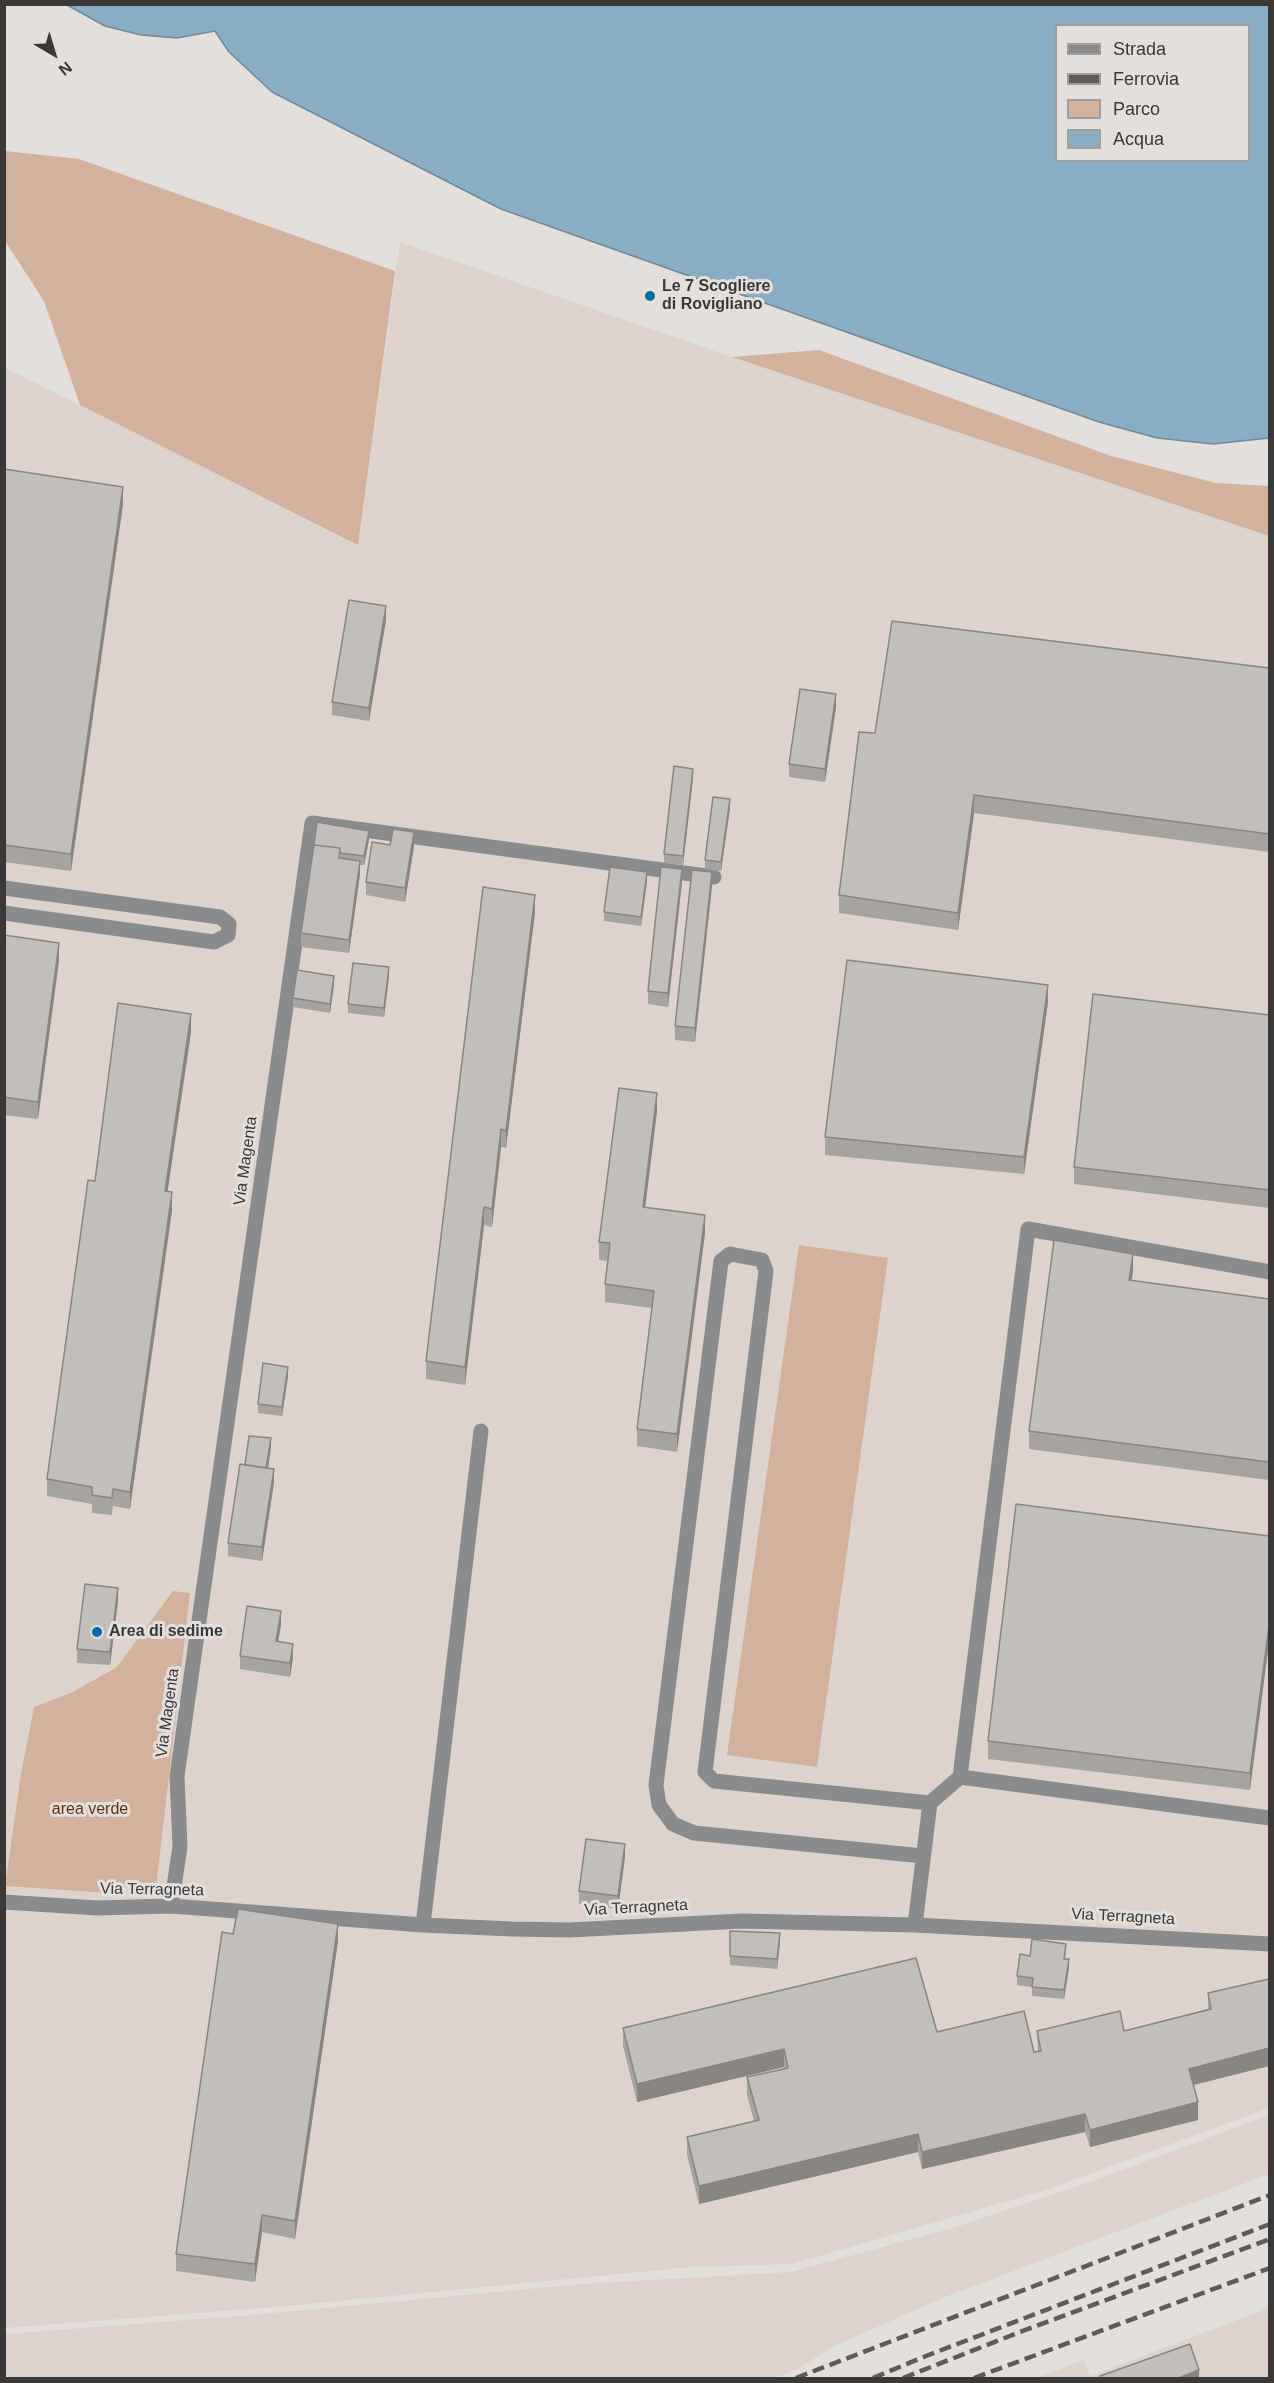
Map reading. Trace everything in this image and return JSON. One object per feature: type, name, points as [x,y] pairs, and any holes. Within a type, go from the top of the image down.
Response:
[{"type":"street","name":"Via Magenta","points":[[171,1906],[180,1847],[177,1776],[312,823],[714,877]]},
{"type":"street","points":[[4,888],[220,917],[229,924],[228,935],[214,942],[4,913]]},
{"type":"street","points":[[915,1925],[930,1803],[960,1777],[1028,1229],[1269,1272]]},
{"type":"street","points":[[923,1856],[694,1833],[673,1824],[659,1805],[656,1785],[718,1284],[721,1261],[730,1254],[762,1260],[766,1271],[705,1772],[714,1781],[930,1803]]},
{"type":"street","points":[[423,1925],[481,1431]]},
{"type":"street","points":[[960,1777],[1269,1818]]},
{"type":"street","name":"Via Terragneta","points":[[4,1902],[97,1908],[171,1906],[423,1925],[570,1930],[742,1922],[915,1925],[1269,1944]]},
{"type":"shaded area","points":[[400,242],[732,357],[1269,536],[1269,2108],[1046,2190],[792,2264],[692,2267],[287,2306],[5,2328],[4,367],[358,544]]},
{"type":"shaded area","points":[[1269,2115],[1269,2174],[945,2297],[834,2346],[798,2369],[775,2378],[5,2378],[5,2334],[251,2315],[581,2284],[791,2272],[956,2227],[1096,2180]]},
{"type":"shaded area","points":[[1269,2308],[1269,2378],[1037,2378],[1083,2360],[1090,2376]]},
{"type":"green space","points":[[5,151],[79,159],[395,271],[358,545],[80,405],[44,301],[5,241]]},
{"type":"green space","points":[[819,350],[1111,456],[1216,483],[1269,486],[1269,536],[732,357]]},
{"type":"green space","points":[[799,1245],[888,1258],[817,1767],[727,1755]]},
{"type":"green space","name":"area verde","points":[[173,1591],[190,1593],[156,1888],[119,1887],[110,1893],[5,1886],[21,1774],[34,1707],[71,1693],[117,1667]]},
{"type":"water","points":[[67,5],[1269,5],[1269,438],[1213,444],[1157,438],[1099,422],[501,209],[272,92],[229,52],[215,31],[177,38],[141,35],[105,26]]},
{"type":"building","points":[[4,469],[123,487],[71,854],[4,845]]},
{"type":"building","points":[[349,600],[386,606],[369,708],[332,702]]},
{"type":"building","points":[[892,621],[1269,668],[1269,834],[974,795],[958,913],[839,895],[859,732],[875,733]]},
{"type":"building","points":[[800,689],[836,694],[825,769],[789,764]]},
{"type":"building","points":[[674,766],[693,769],[683,856],[664,854]]},
{"type":"building","points":[[713,797],[730,799],[721,862],[705,860]]},
{"type":"building","points":[[317,822],[369,831],[364,856],[340,853],[340,848],[314,845]]},
{"type":"building","points":[[393,829],[414,832],[405,888],[366,882],[372,842],[390,845]]},
{"type":"building","points":[[314,845],[340,848],[339,858],[360,861],[349,940],[301,933]]},
{"type":"building","points":[[610,867],[647,872],[641,917],[604,912]]},
{"type":"building","points":[[661,867],[682,869],[668,993],[648,991]]},
{"type":"building","points":[[692,870],[712,872],[695,1028],[675,1026]]},
{"type":"building","points":[[483,887],[535,895],[506,1131],[501,1129],[492,1209],[484,1207],[465,1367],[426,1361]]},
{"type":"building","points":[[4,935],[59,943],[38,1102],[4,1097]]},
{"type":"building","points":[[847,960],[1048,985],[1024,1157],[825,1137]]},
{"type":"building","points":[[353,963],[389,967],[384,1008],[348,1004]]},
{"type":"building","points":[[297,970],[334,976],[330,1004],[293,998]]},
{"type":"building","points":[[1093,994],[1269,1015],[1269,1190],[1074,1167]]},
{"type":"building","points":[[118,1003],[191,1014],[165,1191],[172,1192],[130,1492],[113,1489],[112,1498],[92,1495],[92,1487],[47,1479],[88,1180],[95,1181]]},
{"type":"building","points":[[619,1088],[657,1093],[643,1207],[705,1215],[677,1434],[637,1429],[654,1291],[605,1284],[610,1243],[599,1242]]},
{"type":"building","points":[[1054,1240],[1133,1254],[1129,1280],[1269,1299],[1269,1462],[1029,1431]]},
{"type":"building","points":[[263,1363],[288,1367],[282,1407],[258,1404]]},
{"type":"building","points":[[249,1436],[271,1438],[266,1468],[245,1465]]},
{"type":"building","points":[[240,1464],[274,1469],[262,1547],[228,1543]]},
{"type":"building","points":[[1016,1504],[1269,1536],[1269,1625],[1250,1773],[988,1741]]},
{"type":"building","name":"Area di sedime","points":[[85,1584],[118,1588],[110,1652],[77,1649]]},
{"type":"building","points":[[247,1606],[281,1611],[276,1641],[293,1644],[290,1663],[240,1656]]},
{"type":"building","points":[[586,1839],[625,1844],[618,1896],[579,1891]]},
{"type":"building","points":[[238,1909],[338,1924],[295,2221],[262,2215],[255,2264],[176,2254],[222,1932],[233,1934]]},
{"type":"building","points":[[730,1931],[780,1933],[777,1959],[730,1956]]},
{"type":"building","points":[[1032,1939],[1066,1944],[1064,1959],[1069,1959],[1064,1990],[1032,1987],[1033,1978],[1017,1976],[1020,1954],[1030,1956]]},
{"type":"building","points":[[916,1958],[937,2032],[1024,2011],[1034,2052],[1041,2051],[1037,2031],[1120,2011],[1124,2031],[1211,2009],[1208,1993],[1269,1979],[1269,2048],[1189,2069],[1198,2102],[1090,2130],[1085,2114],[922,2152],[918,2134],[699,2186],[687,2137],[759,2120],[747,2077],[788,2068],[784,2049],[637,2084],[623,2028]]},
{"type":"building","points":[[1190,2344],[1199,2370],[1176,2379],[1101,2379],[1100,2376]]},
{"type":"railway","points":[[796,2378],[1270,2195]]},
{"type":"railway","points":[[873,2378],[1270,2224]]},
{"type":"railway","points":[[903,2378],[1270,2239]]},
{"type":"railway","points":[[974,2378],[1270,2268]]},
{"type":"place","name":"Le 7 Scogliere di Rovigliano","points":[[650,296]]},
{"type":"place","name":"Area di sedime","points":[[97,1632]]}]
